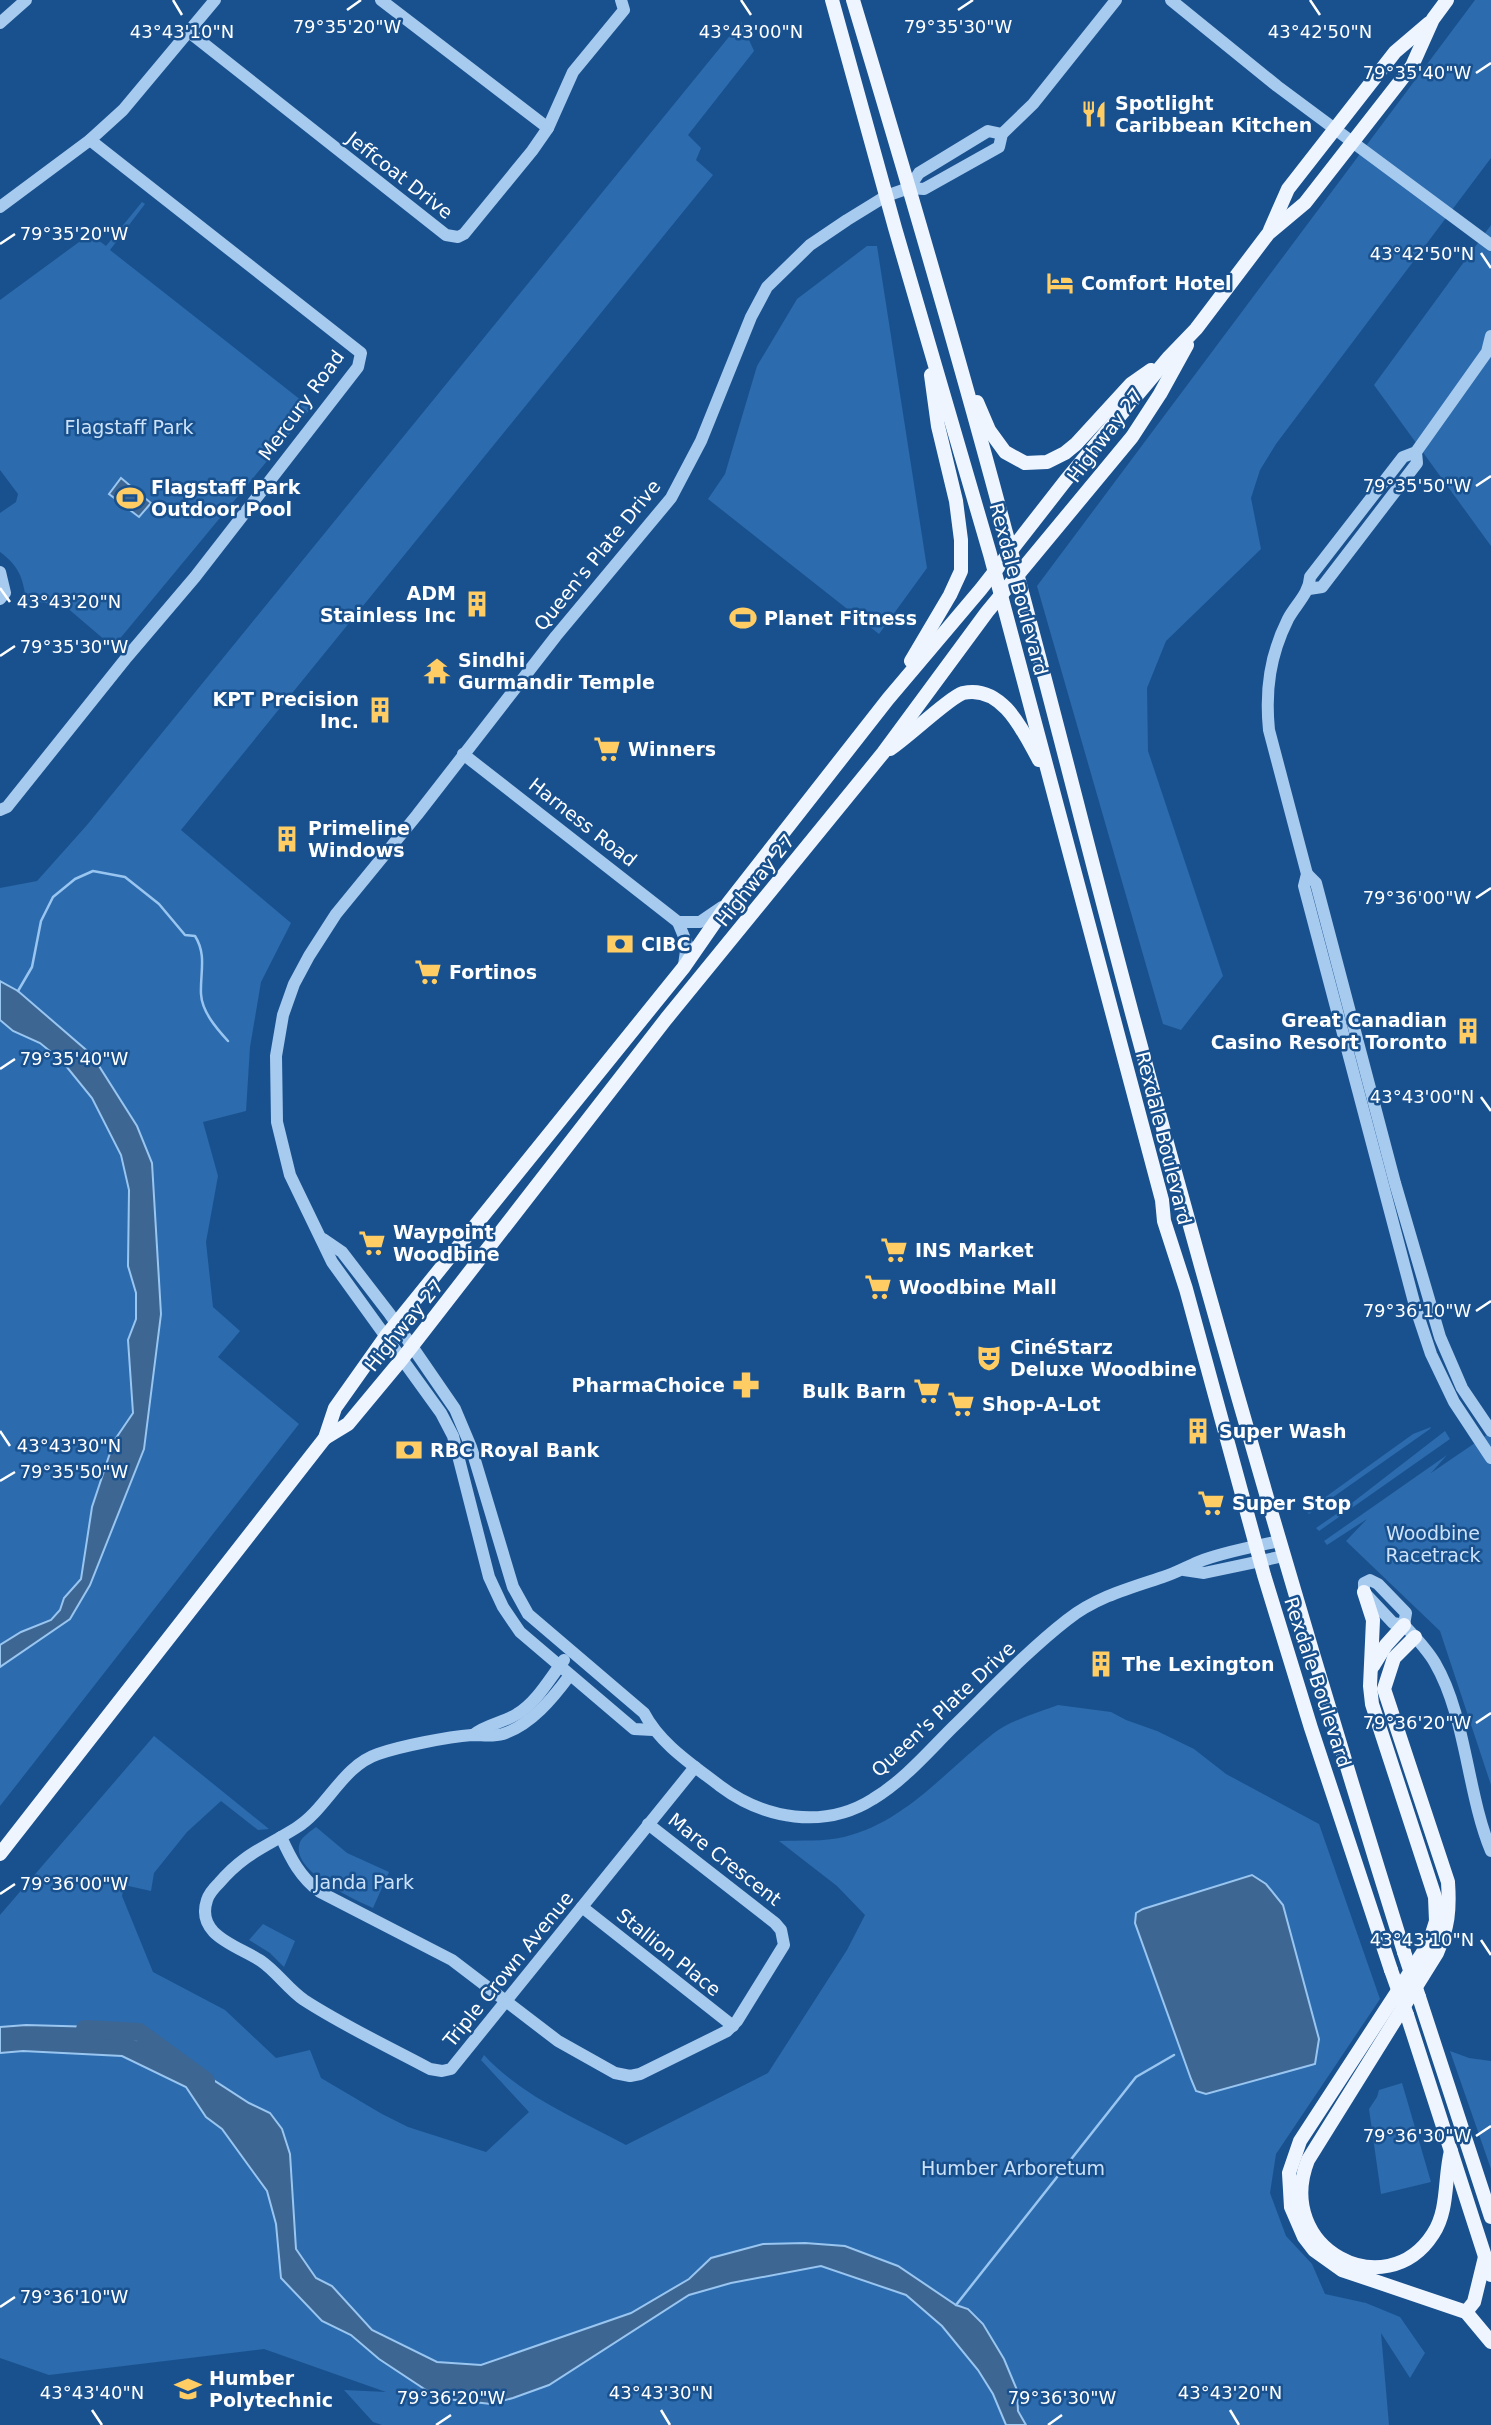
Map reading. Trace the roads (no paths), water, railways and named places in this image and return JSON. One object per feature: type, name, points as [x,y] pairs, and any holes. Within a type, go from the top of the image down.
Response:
[{"type":"main road","name":"Rexdale Boulevard","points":[[832,0],[994,571],[1162,1200],[1164,1221],[1258,1554],[1311,1728],[1491,2275]]},
{"type":"main road","name":"Rexdale Boulevard","points":[[853,0],[964,382],[1131,1008],[1332,1723],[1491,2217]]},
{"type":"main road","name":"Highway 27","points":[[0,1854],[325,1438],[335,1408],[386,1336],[684,967],[729,902],[888,699],[1169,357],[1196,329],[1268,234],[1305,203],[1412,66],[1433,19],[1447,0]]},
{"type":"main road","name":"Highway 27","points":[[1268,234],[1287,189],[1395,52],[1433,19]]},
{"type":"main road","name":"Highway 27","points":[[325,1438],[348,1424],[402,1359],[666,1019],[883,753],[1017,574],[1132,437],[1160,394],[1196,329]]},
{"type":"main road","points":[[888,699],[950,596],[961,571],[961,540],[956,501],[938,425],[926,335]]},
{"type":"main road","points":[[964,382],[977,402],[989,430],[1005,452],[1025,463],[1046,462],[1076,444],[1131,384],[1169,357]]},
{"type":"main road","points":[[883,753],[906,739],[962,693],[981,694],[1006,707],[1022,729],[1049,778]]},
{"type":"main road","points":[[1364,1592],[1373,1620],[1370,1686],[1372,1704],[1425,1863],[1435,1897],[1436,1920],[1429,1943],[1300,2141],[1289,2173],[1291,2207],[1304,2237],[1327,2262],[1342,2270],[1466,2312],[1491,2342]]},
{"type":"main road","points":[[1372,1667],[1386,1645],[1404,1625]]},
{"type":"main road","points":[[1415,1637],[1394,1658],[1384,1689],[1448,1882],[1450,1906],[1447,1930],[1437,1953],[1308,2160],[1302,2179],[1301,2199],[1310,2228],[1322,2245],[1347,2262],[1377,2267],[1404,2259],[1420,2249],[1439,2223],[1444,2205],[1445,2174],[1451,2151]]},
{"type":"main road","points":[[1311,1728],[1321,1723],[1332,1723]]},
{"type":"main road","points":[[1466,2312],[1474,2302],[1485,2256]]},
{"type":"street","points":[[0,23],[26,0]]},
{"type":"street","points":[[0,207],[90,139],[123,110],[215,0]]},
{"type":"street","points":[[381,0],[548,128]]},
{"type":"street","name":"Jeffcoat Drive","points":[[189,32],[446,235],[458,237],[464,234],[548,128],[573,72],[624,10],[621,0]]},
{"type":"street","name":"Queen's Plate Drive","points":[[653,1730],[634,1729],[520,1632],[503,1607],[489,1577],[453,1436],[441,1413],[332,1262],[290,1175],[277,1122],[276,1056],[283,1015],[294,984],[331,920],[417,815],[556,636],[670,498],[701,441],[751,317],[767,287],[810,245],[886,196],[909,188],[923,189],[977,161],[999,146],[1002,134],[1032,104],[1116,0]]},
{"type":"street","points":[[1171,0],[1277,86],[1491,245]]},
{"type":"street","name":"Queen's Plate Drive","points":[[909,188],[919,173],[988,131],[1002,134]]},
{"type":"street","name":"Mercury Road","points":[[0,810],[7,807],[127,657],[195,578],[358,367],[361,353],[90,139]]},
{"type":"street","points":[[1491,336],[1489,351],[1416,452],[1417,463],[1322,587],[1309,589],[1293,611],[1282,631],[1267,683],[1269,730],[1307,874],[1304,886],[1415,1306],[1432,1354],[1454,1402],[1491,1458]]},
{"type":"street","points":[[0,572],[5,593],[0,599]]},
{"type":"street","name":"Harness Road","points":[[463,754],[678,922]]},
{"type":"street","points":[[1307,874],[1316,883],[1397,1191],[1440,1337],[1462,1388],[1491,1431]]},
{"type":"street","points":[[684,967],[688,944],[678,922],[700,922],[729,902]]},
{"type":"street","name":"Queen's Plate Drive","points":[[323,1239],[342,1252],[455,1409],[471,1447],[513,1587],[528,1614],[644,1713],[653,1730],[695,1767],[736,1798],[783,1816],[814,1819],[844,1813],[872,1801],[897,1782],[998,1683],[1069,1619],[1112,1593],[1184,1570],[1198,1562],[1258,1554],[1284,1556]]},
{"type":"street","points":[[475,1518],[490,1513]]},
{"type":"street","name":"Queen's Plate Drive","points":[[1258,1554],[1280,1541]]},
{"type":"street","points":[[1364,1592],[1362,1588],[1367,1581],[1378,1584],[1406,1613],[1404,1625],[1435,1663],[1453,1708],[1491,1852]]},
{"type":"street","name":"Triple Crown Avenue","points":[[570,1651],[565,1670],[531,1704],[511,1717],[482,1728],[473,1735],[393,1749],[364,1760],[346,1776],[312,1816],[281,1837],[251,1852],[211,1892],[206,1903],[206,1917],[217,1936],[261,1961],[305,2000],[430,2069],[442,2071],[454,2067],[695,1767]]},
{"type":"street","name":"Mare Crescent","points":[[281,1837],[297,1868],[314,1888],[444,1955],[546,2034],[621,2075],[640,2074],[720,2037],[733,2026],[784,1945],[781,1930],[648,1824]]},
{"type":"street","name":"Stallion Place","points":[[582,1907],[733,2026]]},
{"type":"waterway","points":[[18,991],[32,967],[41,921],[53,897],[75,879],[93,871],[125,877],[159,904],[185,935],[195,936],[202,957],[202,1001],[211,1020],[228,1041]]},
{"type":"waterway","points":[[85,2029],[139,2032],[206,2081]]},
{"type":"waterway","points":[[956,2305],[1136,2077],[1174,2055]]},
{"type":"place","name":"Spotlight Caribbean Kitchen","points":[[1094,114]]},
{"type":"place","name":"Comfort Hotel","points":[[1060,283]]},
{"type":"place","name":"Flagstaff Park Outdoor Pool","points":[[130,498]]},
{"type":"place","name":"ADM Stainless Inc","points":[[477,604]]},
{"type":"place","name":"Planet Fitness","points":[[743,618]]},
{"type":"place","name":"Sindhi Gurmandir Temple","points":[[437,671]]},
{"type":"place","name":"KPT Precision Inc.","points":[[380,710]]},
{"type":"place","name":"Winners","points":[[607,749]]},
{"type":"place","name":"Primeline Windows","points":[[287,839]]},
{"type":"place","name":"CIBC","points":[[620,944]]},
{"type":"place","name":"Fortinos","points":[[428,972]]},
{"type":"place","name":"Great Canadian Casino Resort Toronto","points":[[1468,1031]]},
{"type":"place","name":"Waypoint Woodbine","points":[[372,1243]]},
{"type":"place","name":"INS Market","points":[[894,1250]]},
{"type":"place","name":"Woodbine Mall","points":[[878,1287]]},
{"type":"place","name":"CinéStarz Deluxe Woodbine","points":[[989,1358]]},
{"type":"place","name":"PharmaChoice","points":[[746,1385]]},
{"type":"place","name":"Bulk Barn","points":[[927,1391]]},
{"type":"place","name":"Shop-A-Lot","points":[[961,1404]]},
{"type":"place","name":"Super Wash","points":[[1198,1431]]},
{"type":"place","name":"RBC Royal Bank","points":[[409,1450]]},
{"type":"place","name":"Super Stop","points":[[1211,1503]]},
{"type":"place","name":"The Lexington","points":[[1101,1664]]},
{"type":"place","name":"Humber Polytechnic","points":[[188,2389]]},
{"type":"park label","name":"Flagstaff Park","points":[[129,427]]},
{"type":"park label","name":"Woodbine Racetrack","points":[[1433,1544]]},
{"type":"park label","name":"Janda Park","points":[[364,1882]]},
{"type":"park label","name":"Humber Arboretum","points":[[1013,2168]]}]
